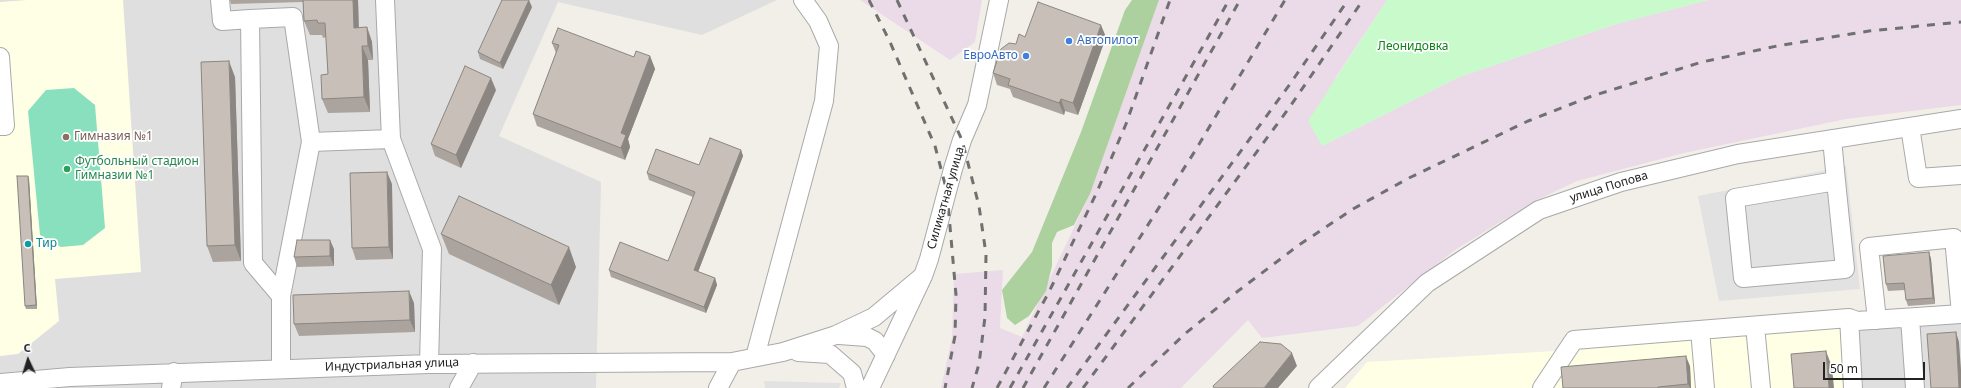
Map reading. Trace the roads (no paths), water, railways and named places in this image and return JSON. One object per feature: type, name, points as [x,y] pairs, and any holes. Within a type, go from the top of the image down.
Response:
[{"type":"street","points":[[220,0],[222,21],[293,17],[311,142],[281,296],[281,369]]},
{"type":"street","points":[[385,0],[391,139],[432,249],[429,364]]},
{"type":"street","points":[[755,357],[824,101],[829,46],[818,21],[803,0]]},
{"type":"street","name":"Силикатная улица","points":[[870,388],[923,276],[960,147],[977,106],[999,0]]},
{"type":"street","points":[[250,19],[253,263],[281,296]]},
{"type":"street","points":[[0,57],[5,126],[0,126]]},
{"type":"street","name":"улица Попова","points":[[1318,388],[1427,283],[1539,210],[1621,182],[1738,154],[1961,119]]},
{"type":"street","points":[[1910,127],[1918,178],[1961,175]]},
{"type":"street","points":[[311,142],[391,139]]},
{"type":"street","points":[[1832,139],[1845,269],[1743,278],[1735,198],[1836,181]]},
{"type":"street","points":[[1545,386],[1574,340],[1849,318],[1857,321],[1877,320],[1910,318],[1961,314],[1954,238],[1869,247],[1877,320]]},
{"type":"street","name":"Индустриальная улица","points":[[0,383],[70,377],[172,380],[281,369],[429,364],[732,362],[783,352],[836,335],[874,317],[923,276]]},
{"type":"street","points":[[1849,318],[1853,388]]},
{"type":"street","points":[[1910,318],[1915,388]]},
{"type":"street","points":[[1755,326],[1760,388]]},
{"type":"street","points":[[1700,330],[1705,388]]},
{"type":"street","name":"Индустриальная улица","points":[[836,335],[867,337],[875,342],[886,355]]},
{"type":"street","name":"Индустриальная улица","points":[[783,352],[813,352],[830,354],[852,373],[856,388]]},
{"type":"street","points":[[718,388],[732,362]]},
{"type":"street","points":[[459,388],[473,363]]},
{"type":"railway","points":[[869,0],[890,42],[935,146],[947,192],[956,295],[955,336],[945,388]]},
{"type":"railway","points":[[897,0],[962,140],[979,206],[986,254],[985,317],[979,364],[972,388]]},
{"type":"railway","points":[[997,388],[1049,292],[1096,194],[1126,124],[1170,0]]},
{"type":"railway","points":[[1010,388],[1229,0]]},
{"type":"railway","points":[[1023,388],[1240,0]]},
{"type":"railway","points":[[1044,388],[1195,151],[1285,0]]},
{"type":"railway","points":[[1067,388],[1290,84],[1348,0]]},
{"type":"railway","points":[[1083,388],[1289,108],[1363,0]]},
{"type":"railway","points":[[1128,388],[1186,333],[1299,245],[1353,209],[1409,178],[1528,121],[1592,96],[1702,62],[1777,46],[1869,31],[1961,22]]},
{"type":"place","name":"Автопилот","points":[[1069,41]]},
{"type":"place","name":"ЕвроАвто","points":[[1026,56]]},
{"type":"place","name":"Гимназия №1","points":[[66,137]]},
{"type":"place","name":"Футбольный стадион Гимназии №1","points":[[67,169]]},
{"type":"place","name":"Тир","points":[[28,244]]},
{"type":"park label","name":"Леонидовка","points":[[1413,47]]}]
